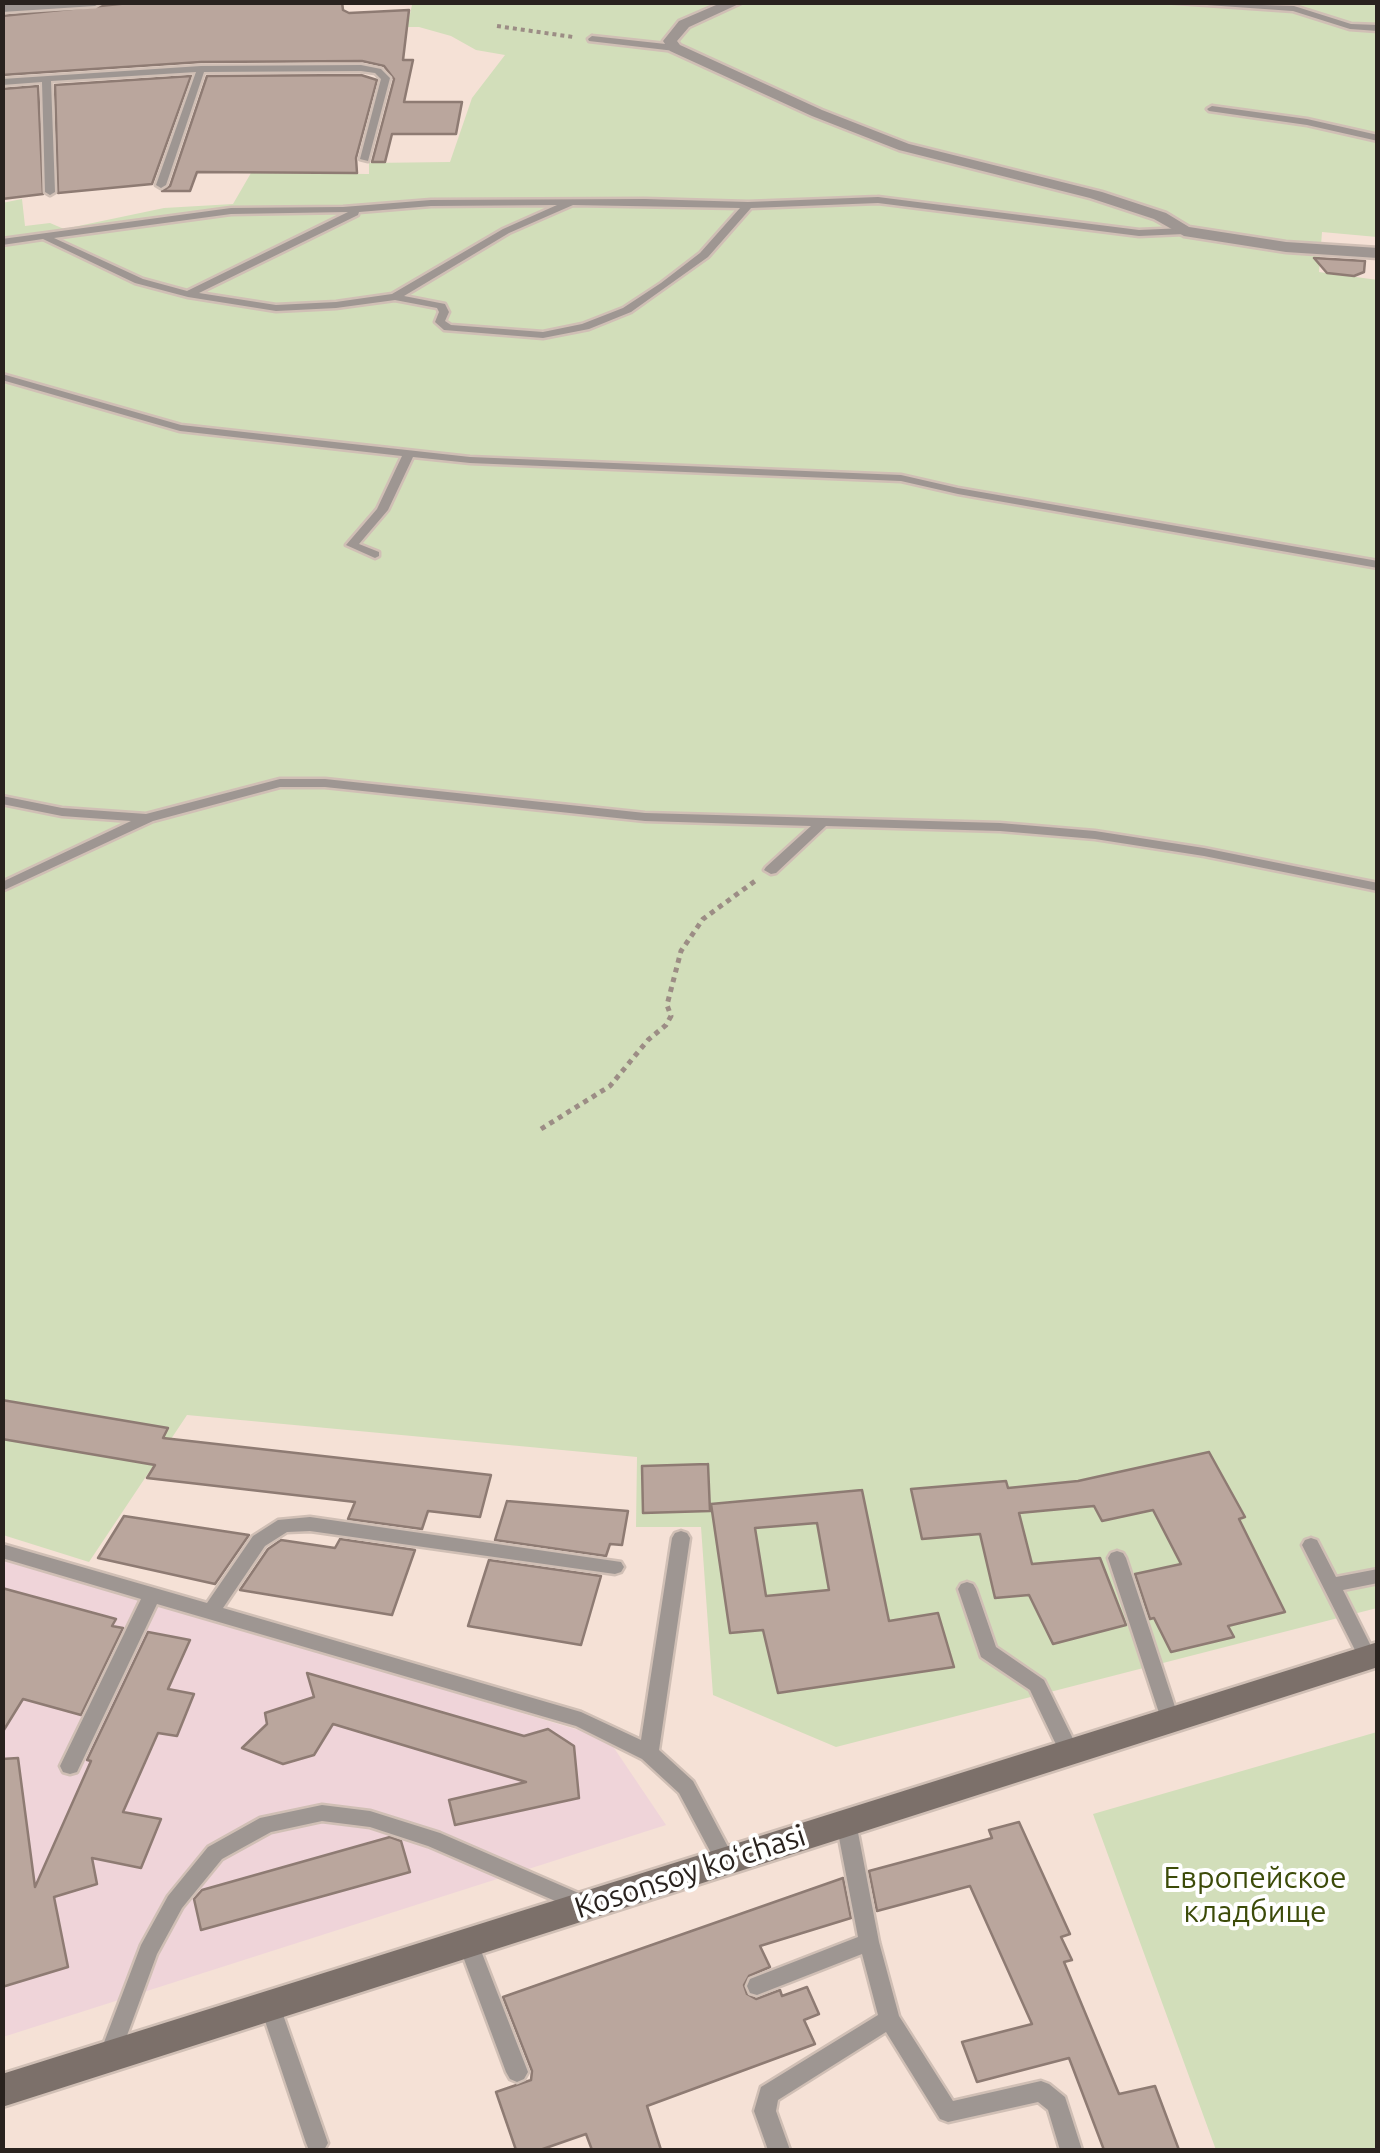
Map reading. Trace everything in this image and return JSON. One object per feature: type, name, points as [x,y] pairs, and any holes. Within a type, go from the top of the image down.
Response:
[{"type":"main road","name":"Kosonsoy koʻchasi","points":[[2,2091],[1372,1654]]},
{"type":"street","points":[[2,8],[95,2]]},
{"type":"street","points":[[736,2],[684,24],[670,41],[675,48],[876,138],[1096,195],[1160,216],[1184,231],[1286,247],[1378,254]]},
{"type":"lane","points":[[1168,2],[1294,9],[1350,26],[1378,28]]},
{"type":"lane","points":[[592,39],[675,48]]},
{"type":"lane","points":[[161,185],[201,69]]},
{"type":"lane","points":[[2,82],[201,69],[378,71],[386,78],[365,159]]},
{"type":"lane","points":[[46,79],[50,192]]},
{"type":"lane","points":[[1212,109],[1307,122],[1378,138]]},
{"type":"lane","points":[[2,242],[206,213],[431,203],[748,205],[878,200],[1140,232],[1184,231]]},
{"type":"lane","points":[[395,297],[516,225],[570,203]]},
{"type":"lane","points":[[44,238],[139,281],[188,294],[276,308],[336,306],[395,297],[441,306],[444,312],[440,322],[448,328],[544,335],[585,327],[627,310],[704,256],[748,205]]},
{"type":"lane","points":[[188,294],[285,250],[358,209]]},
{"type":"lane","points":[[2,378],[180,428],[566,467],[901,478],[1378,565]]},
{"type":"lane","points":[[375,554],[352,545],[382,510],[409,452]]},
{"type":"lane","points":[[2,887],[148,818],[280,784],[325,783],[646,817],[1000,827],[1094,834],[1378,887]]},
{"type":"lane","points":[[2,800],[62,812],[148,818]]},
{"type":"lane","points":[[771,870],[822,823]]},
{"type":"lane","points":[[212,1610],[259,1541],[284,1525],[310,1524],[615,1567]]},
{"type":"lane","points":[[650,1753],[680,1538]]},
{"type":"lane","points":[[1310,1546],[1372,1654]]},
{"type":"lane","points":[[2,1551],[581,1720],[650,1753],[686,1787],[725,1860]]},
{"type":"lane","points":[[1117,1558],[1170,1719]]},
{"type":"lane","points":[[1331,1585],[1378,1576]]},
{"type":"lane","points":[[967,1589],[988,1652],[1037,1686],[1069,1751]]},
{"type":"lane","points":[[70,1766],[153,1594]]},
{"type":"lane","points":[[110,2057],[148,1951],[175,1902],[215,1852],[268,1824],[322,1813],[370,1819],[433,1839],[586,1905]]},
{"type":"lane","points":[[846,1822],[869,1942],[889,2019],[948,2112],[1041,2091],[1057,2104],[1072,2150]]},
{"type":"lane","points":[[757,1986],[869,1942]]},
{"type":"lane","points":[[468,1943],[517,2072]]},
{"type":"lane","points":[[270,2006],[317,2143]]},
{"type":"lane","points":[[778,2150],[765,2111],[769,2094],[889,2019]]},
{"type":"path","points":[[497,26],[592,39]]},
{"type":"path","points":[[540,1130],[610,1086],[627,1070],[671,1016],[667,1006],[680,951],[695,928],[703,918],[771,870]]},
{"type":"shaded area","points":[[2,1556],[608,1739],[666,1825],[3,2037]]},
{"type":"green space","points":[[1377,3],[1377,237],[1322,232],[1319,272],[1378,280],[1377,1608],[836,1747],[713,1695],[701,1527],[636,1527],[637,1457],[187,1415],[89,1562],[3,1535],[2,203],[22,199],[25,226],[50,223],[64,229],[164,208],[233,204],[251,173],[369,174],[369,163],[450,162],[472,98],[505,55],[476,50],[451,36],[407,27],[412,5]]},
{"type":"green space","name":"Европейское кладбище","points":[[1377,1732],[1377,2150],[1216,2150],[1093,1814]]},
{"type":"building","points":[[139,2],[342,2],[343,10],[349,13],[409,10],[403,60],[413,60],[404,102],[462,102],[456,134],[392,134],[385,162],[372,162],[394,79],[384,66],[362,61],[201,62],[2,75],[2,16]]},
{"type":"building","points":[[361,75],[377,80],[356,158],[357,173],[197,172],[190,191],[162,191],[170,186],[207,76]]},
{"type":"building","points":[[191,76],[152,184],[58,193],[55,85]]},
{"type":"building","points":[[38,86],[43,194],[2,199],[2,89]]},
{"type":"building","points":[[1314,258],[1365,261],[1364,272],[1354,276],[1327,273]]},
{"type":"building","points":[[2,1400],[168,1428],[163,1438],[491,1475],[480,1517],[428,1511],[422,1529],[348,1519],[355,1502],[147,1478],[155,1465],[2,1439]]},
{"type":"building","points":[[1209,1452],[1245,1517],[1239,1519],[1285,1612],[1228,1626],[1234,1637],[1171,1652],[1154,1618],[1150,1619],[1135,1574],[1181,1564],[1153,1510],[1102,1521],[1094,1506],[1019,1513],[1032,1564],[1100,1558],[1126,1625],[1053,1644],[1029,1595],[995,1598],[980,1534],[922,1539],[911,1489],[1006,1481],[1008,1488],[1078,1481]]},
{"type":"building","points":[[708,1464],[710,1511],[643,1513],[642,1466]]},
{"type":"building","points":[[862,1490],[889,1621],[938,1613],[954,1667],[778,1693],[763,1630],[730,1633],[711,1504]],"holes":[[[817,1523],[829,1590],[766,1596],[755,1528]]]},
{"type":"building","points":[[507,1501],[628,1511],[622,1545],[610,1544],[606,1556],[495,1540]]},
{"type":"building","points":[[124,1516],[249,1535],[215,1584],[98,1558]]},
{"type":"building","points":[[340,1539],[415,1550],[392,1615],[240,1590],[268,1549],[281,1540],[335,1548]]},
{"type":"building","points":[[489,1560],[601,1576],[581,1645],[468,1626]]},
{"type":"building","points":[[2,1588],[116,1619],[112,1626],[123,1628],[81,1715],[23,1699],[2,1733]]},
{"type":"building","points":[[148,1632],[190,1640],[168,1689],[194,1694],[177,1736],[158,1733],[123,1812],[161,1819],[141,1868],[92,1858],[97,1884],[54,1897],[68,1967],[2,1987],[2,1759],[18,1758],[35,1887],[91,1761],[87,1760]]},
{"type":"building","points":[[307,1673],[524,1736],[548,1729],[574,1746],[579,1798],[455,1825],[449,1800],[526,1782],[333,1724],[314,1755],[283,1764],[242,1748],[267,1724],[265,1713],[314,1697]]},
{"type":"building","points":[[1019,1822],[1070,1934],[1061,1937],[1072,1960],[1064,1962],[1119,2094],[1155,2086],[1179,2150],[1104,2150],[1069,2058],[977,2082],[962,2042],[1032,2024],[970,1886],[877,1911],[869,1871],[992,1838],[989,1830]]},
{"type":"building","points":[[390,1837],[401,1841],[410,1872],[201,1930],[194,1899],[202,1890]]},
{"type":"building","points":[[843,1878],[851,1918],[760,1946],[770,1967],[749,1976],[744,1985],[747,1994],[756,1999],[780,1990],[782,1996],[807,1987],[819,2014],[804,2020],[815,2044],[647,2106],[661,2150],[592,2150],[586,2134],[540,2150],[516,2150],[496,2092],[531,2080],[532,2071],[503,1997]]}]
